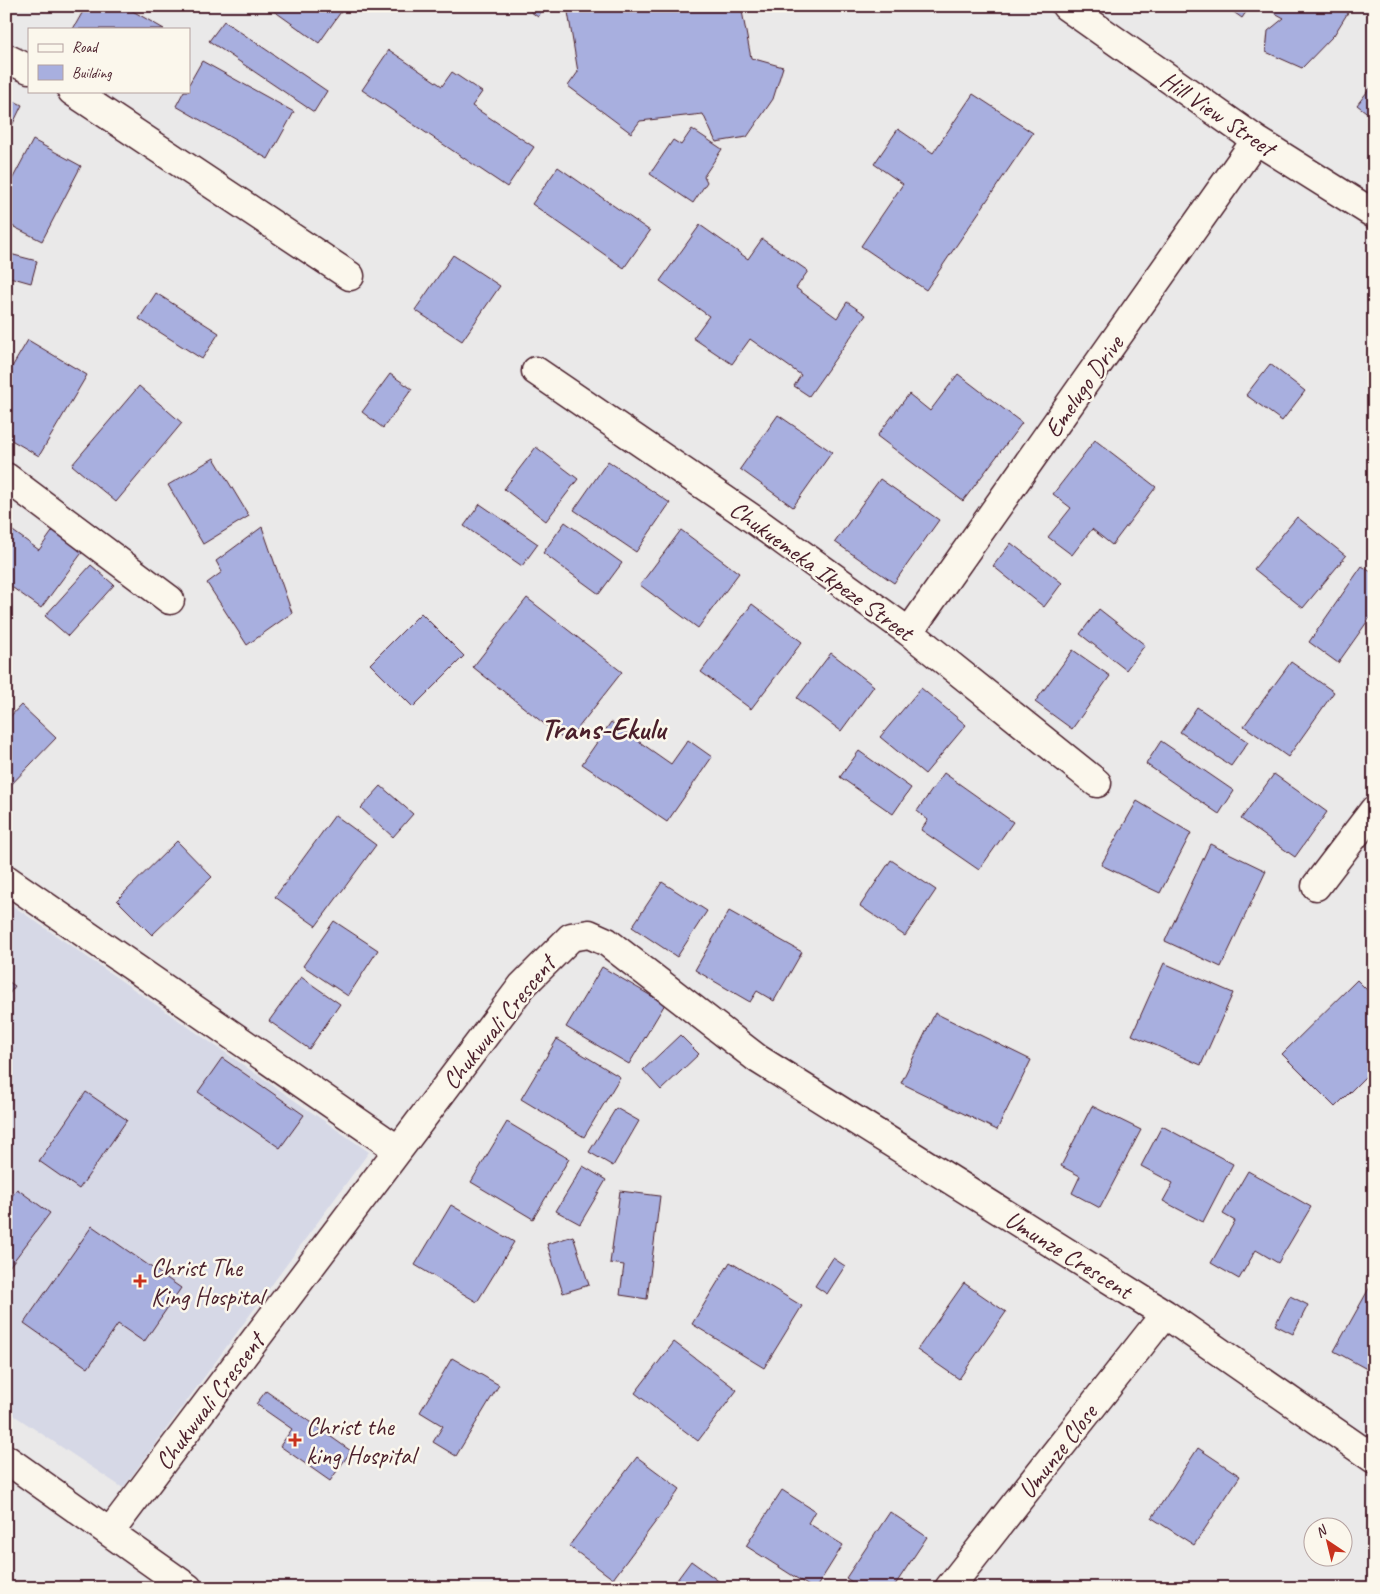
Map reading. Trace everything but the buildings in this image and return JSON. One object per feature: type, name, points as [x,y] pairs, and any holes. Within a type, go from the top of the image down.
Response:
[{"type":"street","name":"Hill View Street","points":[[1066,6],[1097,15],[1256,140],[1374,214]]},
{"type":"street","points":[[6,58],[28,69]]},
{"type":"street","points":[[74,92],[350,276]]},
{"type":"street","name":"Emelugo Drive","points":[[909,632],[1256,140]]},
{"type":"street","name":"Chukuemeka Ikpeze Street","points":[[536,371],[754,519],[909,632],[1097,783]]},
{"type":"street","points":[[6,476],[170,600]]},
{"type":"street","points":[[1316,886],[1374,810]]},
{"type":"street","points":[[6,879],[397,1149]]},
{"type":"street","name":"Chukwuali Crescent","points":[[110,1532],[397,1149],[522,986],[571,937],[589,934],[607,942],[758,1059]]},
{"type":"street","name":"Umunze Crescent","points":[[758,1059],[1165,1314],[1374,1459]]},
{"type":"street","name":"Umunze Close","points":[[949,1588],[1165,1314]]},
{"type":"street","points":[[6,1460],[188,1588]]},
{"type":"shaded area","name":"Christ The King Hospital","points":[[6,901],[369,1152],[123,1488],[6,1410]]},
{"type":"place","name":"Christ The King Hospital","points":[[140,1281]]},
{"type":"place","name":"Christ the king Hospital","points":[[295,1440]]},
{"type":"district","name":"Trans-Ekulu","points":[[603,729]]}]
